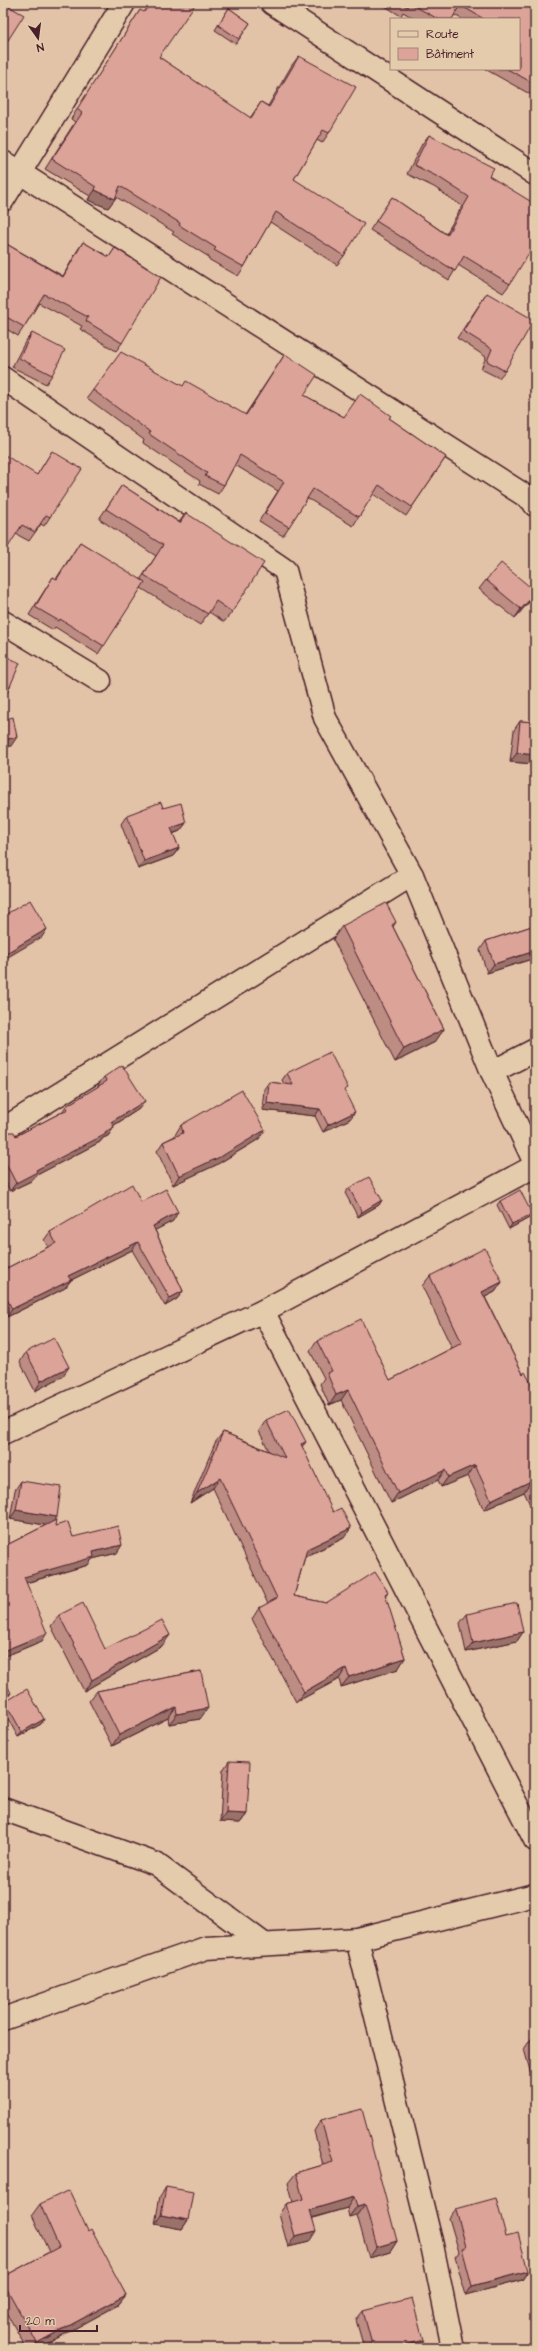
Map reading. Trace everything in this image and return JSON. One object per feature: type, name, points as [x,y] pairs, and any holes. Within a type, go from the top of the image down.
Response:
[{"type":"street","points":[[3,200],[12,167],[124,3]]},
{"type":"street","points":[[272,3],[535,174]]},
{"type":"street","points":[[12,167],[534,500]]},
{"type":"street","points":[[3,378],[285,570],[325,718],[412,875],[492,1072],[535,1164],[263,1311],[3,1433]]},
{"type":"street","points":[[3,622],[100,681]]},
{"type":"street","points":[[3,1129],[412,875]]},
{"type":"street","points":[[492,1072],[535,1050]]},
{"type":"street","points":[[263,1311],[535,1840]]},
{"type":"street","points":[[3,1809],[156,1864],[264,1944]]},
{"type":"street","points":[[3,2019],[206,1948],[357,1939],[535,1895]]},
{"type":"street","points":[[357,1939],[432,2245],[453,2348]]},
{"type":"building","points":[[3,3],[24,15],[3,48]]},
{"type":"building","points":[[151,3],[196,3],[159,57],[251,118],[261,102],[269,107],[299,56],[356,87],[329,133],[323,130],[294,179],[364,224],[344,256],[276,212],[244,267],[214,250],[216,248],[179,225],[180,223],[120,186],[115,199],[95,190],[96,187],[52,159],[82,113],[77,109],[140,10],[144,12]]},
{"type":"building","points":[[401,3],[409,3],[407,7]]},
{"type":"building","points":[[409,3],[535,3],[535,84],[509,70],[520,70],[520,18],[482,18],[460,5],[453,18],[436,18]]},
{"type":"building","points":[[229,8],[250,23],[239,39],[218,25]]},
{"type":"building","points":[[429,135],[494,168],[489,176],[535,204],[535,226],[532,232],[535,234],[535,243],[510,284],[464,256],[455,271],[376,221],[392,197],[447,235],[469,197],[440,178],[414,165]]},
{"type":"building","points":[[3,242],[63,277],[83,242],[109,257],[115,248],[161,277],[122,343],[86,321],[88,317],[44,294],[24,327],[3,315]]},
{"type":"building","points":[[487,293],[534,320],[505,371],[487,361],[492,349],[463,331]]},
{"type":"building","points":[[32,333],[65,350],[52,375],[19,358]]},
{"type":"building","points":[[121,352],[183,386],[186,381],[246,415],[285,354],[317,375],[304,395],[344,417],[360,394],[391,416],[389,418],[446,457],[412,507],[379,485],[359,517],[313,489],[289,527],[265,513],[284,482],[240,455],[224,485],[205,476],[207,473],[149,434],[150,432],[93,390]]},
{"type":"building","points":[[52,451],[82,469],[50,517],[46,515],[35,532],[22,525],[3,555],[3,454],[37,475]]},
{"type":"building","points":[[122,485],[180,523],[186,513],[264,563],[232,612],[216,601],[208,614],[144,575],[163,545],[106,509]]},
{"type":"building","points":[[80,542],[145,582],[104,646],[60,619],[59,621],[35,607],[53,577],[57,579]]},
{"type":"building","points":[[501,563],[535,591],[535,594],[521,609],[486,580]]},
{"type":"building","points":[[3,655],[20,663],[8,691],[3,688]]},
{"type":"building","points":[[13,717],[17,737],[3,740],[3,720]]},
{"type":"building","points":[[520,721],[535,722],[535,755],[517,753]]},
{"type":"building","points":[[161,802],[163,808],[181,803],[186,823],[171,828],[179,848],[144,861],[127,815]]},
{"type":"building","points":[[30,900],[47,929],[3,955],[3,916]]},
{"type":"building","points":[[386,903],[396,922],[392,925],[444,1029],[404,1049],[342,926]]},
{"type":"building","points":[[535,925],[535,951],[494,964],[486,941]]},
{"type":"building","points":[[330,1052],[348,1088],[344,1090],[355,1112],[328,1125],[320,1109],[267,1103],[269,1082],[293,1085],[287,1073]]},
{"type":"building","points":[[122,1065],[145,1101],[111,1122],[114,1127],[105,1132],[106,1134],[36,1170],[37,1172],[16,1183],[3,1158],[3,1133],[14,1132],[16,1136],[68,1109],[66,1106],[107,1081],[104,1077]]},
{"type":"building","points":[[242,1090],[265,1130],[222,1156],[179,1176],[163,1142],[183,1133],[181,1125]]},
{"type":"building","points":[[369,1177],[382,1200],[362,1212],[349,1188]]},
{"type":"building","points":[[132,1184],[141,1202],[166,1189],[178,1212],[153,1226],[183,1291],[170,1298],[138,1242],[68,1276],[71,1280],[12,1309],[3,1291],[3,1270],[56,1243],[50,1232]]},
{"type":"building","points":[[520,1190],[532,1214],[512,1224],[500,1201]]},
{"type":"building","points":[[485,1248],[502,1282],[482,1292],[523,1374],[525,1372],[535,1391],[535,1489],[531,1481],[491,1500],[475,1465],[448,1477],[445,1470],[398,1493],[348,1390],[336,1395],[327,1373],[332,1371],[317,1341],[361,1319],[390,1380],[462,1343],[430,1276]]},
{"type":"building","points":[[54,1338],[69,1367],[41,1381],[26,1352]]},
{"type":"building","points":[[289,1409],[306,1442],[301,1444],[333,1512],[341,1508],[351,1528],[307,1549],[294,1596],[326,1603],[375,1572],[388,1592],[385,1594],[405,1658],[349,1677],[346,1668],[304,1692],[259,1608],[277,1598],[220,1478],[197,1493],[223,1432],[285,1458],[266,1420]]},
{"type":"building","points":[[21,1481],[61,1487],[57,1517],[16,1510]]},
{"type":"building","points":[[56,1520],[55,1526],[68,1522],[73,1537],[118,1526],[122,1545],[93,1552],[94,1557],[24,1577],[47,1633],[3,1651],[3,1547]]},
{"type":"building","points":[[83,1603],[105,1649],[162,1620],[170,1635],[92,1680],[59,1615]]},
{"type":"building","points":[[517,1603],[523,1632],[473,1643],[467,1614]]},
{"type":"building","points":[[201,1671],[208,1708],[177,1714],[176,1707],[119,1735],[97,1691]]},
{"type":"building","points":[[3,1677],[11,1693],[3,1697]]},
{"type":"building","points":[[27,1689],[44,1719],[22,1732],[5,1702]]},
{"type":"building","points":[[229,1761],[250,1762],[247,1814],[226,1813]]},
{"type":"building","points":[[535,2038],[535,2055],[531,2039]]},
{"type":"building","points":[[362,2109],[397,2241],[377,2247],[365,2204],[357,2206],[354,2197],[310,2210],[316,2231],[295,2236],[286,2204],[303,2199],[296,2173],[333,2162],[321,2120]]},
{"type":"building","points":[[166,2187],[193,2192],[188,2220],[161,2215]]},
{"type":"building","points":[[69,2190],[88,2231],[91,2229],[126,2295],[37,2343],[3,2282],[3,2277],[59,2247],[40,2204]]},
{"type":"building","points":[[496,2198],[506,2236],[518,2233],[528,2271],[472,2286],[462,2248],[466,2247],[456,2209]]},
{"type":"building","points":[[412,2298],[423,2340],[394,2348],[373,2348],[363,2311]]}]
